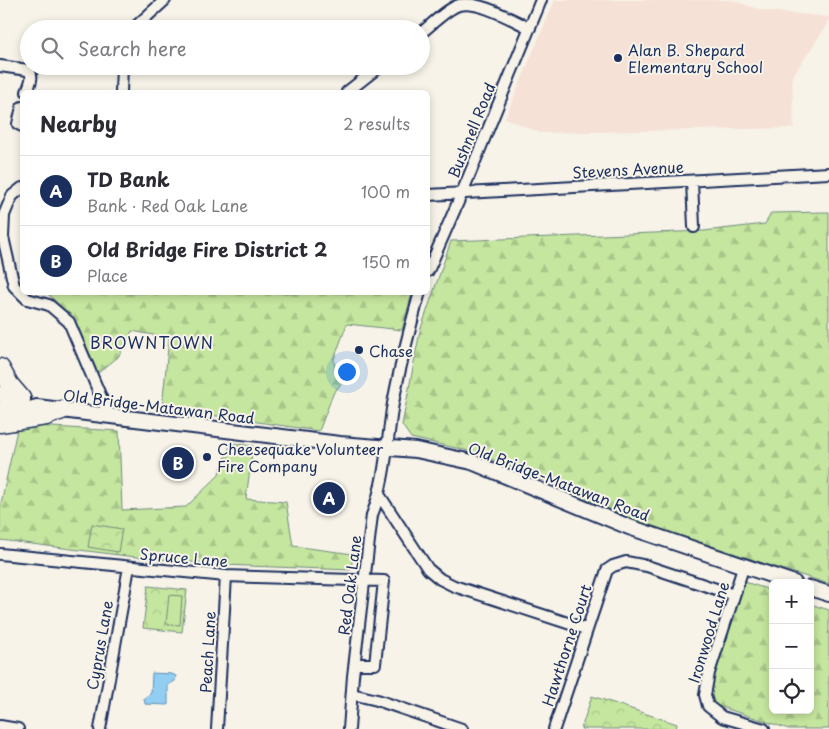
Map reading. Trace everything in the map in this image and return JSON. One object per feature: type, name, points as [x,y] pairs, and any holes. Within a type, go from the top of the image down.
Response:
[{"type":"highway","points":[[0,368],[9,384],[21,398]]},
{"type":"highway","points":[[0,423],[46,416],[62,410]]},
{"type":"main road","name":"Old Bridge-Matawan Road","points":[[0,394],[21,398],[37,407]]},
{"type":"main road","name":"Old Bridge-Matawan Road","points":[[0,408],[19,412],[37,407],[340,444],[416,450],[472,462],[629,527],[783,579]]},
{"type":"main road","points":[[814,589],[829,594]]},
{"type":"street","points":[[143,20],[165,0]]},
{"type":"street","name":"Bushnell Road","points":[[430,266],[541,0]]},
{"type":"street","points":[[430,26],[458,5],[470,4],[484,7],[530,28]]},
{"type":"street","points":[[0,66],[20,69]]},
{"type":"street","points":[[28,90],[32,75]]},
{"type":"street","points":[[121,90],[122,75]]},
{"type":"street","points":[[350,90],[369,75]]},
{"type":"street","name":"Stevens Avenue","points":[[430,195],[829,173]]},
{"type":"street","points":[[692,181],[694,227]]},
{"type":"street","points":[[20,190],[12,196],[4,214],[3,237],[14,286],[20,292]]},
{"type":"street","points":[[23,295],[27,299],[49,305],[69,322],[109,416]]},
{"type":"street","points":[[386,447],[404,346],[419,295]]},
{"type":"street","name":"Red Oak Lane","points":[[350,729],[355,664],[372,515],[380,496],[386,447]]},
{"type":"street","points":[[380,496],[428,569],[440,579],[454,586],[586,629]]},
{"type":"street","name":"Spruce Lane","points":[[0,554],[226,576],[365,579]]},
{"type":"street","name":"Hawthorne Court","points":[[554,729],[607,570],[626,562],[647,566],[734,595]]},
{"type":"street","name":"Ironwood Lane","points":[[744,565],[709,673],[704,695],[708,706],[722,717],[764,729]]},
{"type":"street","name":"Cyprus Lane","points":[[100,729],[129,567]]},
{"type":"street","name":"Peach Lane","points":[[217,729],[226,576]]},
{"type":"street","points":[[355,664],[375,664],[384,581],[365,579]]},
{"type":"street","points":[[352,694],[462,729]]},
{"type":"street","points":[[0,726],[18,729]]},
{"type":"shaded area","points":[[555,0],[732,0],[761,10],[829,17],[829,22],[792,77],[794,128],[540,133],[505,118]]},
{"type":"green space","points":[[829,212],[829,584],[647,526],[519,469],[465,450],[411,438],[402,425],[420,331],[451,241],[704,231],[765,224],[771,213]]},
{"type":"green space","points":[[49,295],[411,295],[402,330],[347,324],[334,359],[335,371],[343,381],[333,394],[319,431],[162,408],[169,338],[132,331],[118,357],[98,373],[75,320]]},
{"type":"green space","points":[[18,425],[119,431],[122,510],[186,507],[218,476],[231,443],[253,446],[246,499],[286,502],[293,546],[353,554],[351,570],[223,565],[127,556],[0,540],[0,508]]},
{"type":"green space","points":[[92,524],[122,529],[118,552],[88,547]]},
{"type":"green space","points":[[742,581],[769,590],[769,714],[814,714],[814,605],[829,610],[829,729],[789,729],[706,702]]},
{"type":"green space","points":[[148,586],[187,590],[182,632],[143,628]]},
{"type":"green space","points":[[169,595],[182,596],[180,625],[166,624]]},
{"type":"green space","points":[[592,696],[677,724],[676,729],[581,729]]},
{"type":"water","points":[[152,673],[176,676],[175,681],[168,685],[168,705],[145,704],[144,698],[151,693]]},
{"type":"place","name":"Alan B. Shepard Elementary School","points":[[618,58]]},
{"type":"place","name":"Chase","points":[[359,350]]},
{"type":"place","name":"Cheesequake Volunteer Fire Company","points":[[207,457]]},
{"type":"place","name":"Old Bridge Fire District 2","points":[[178,463]]},
{"type":"place","name":"TD Bank","points":[[329,498]]},
{"type":"district","name":"BROWNTOWN","points":[[152,342]]}]
